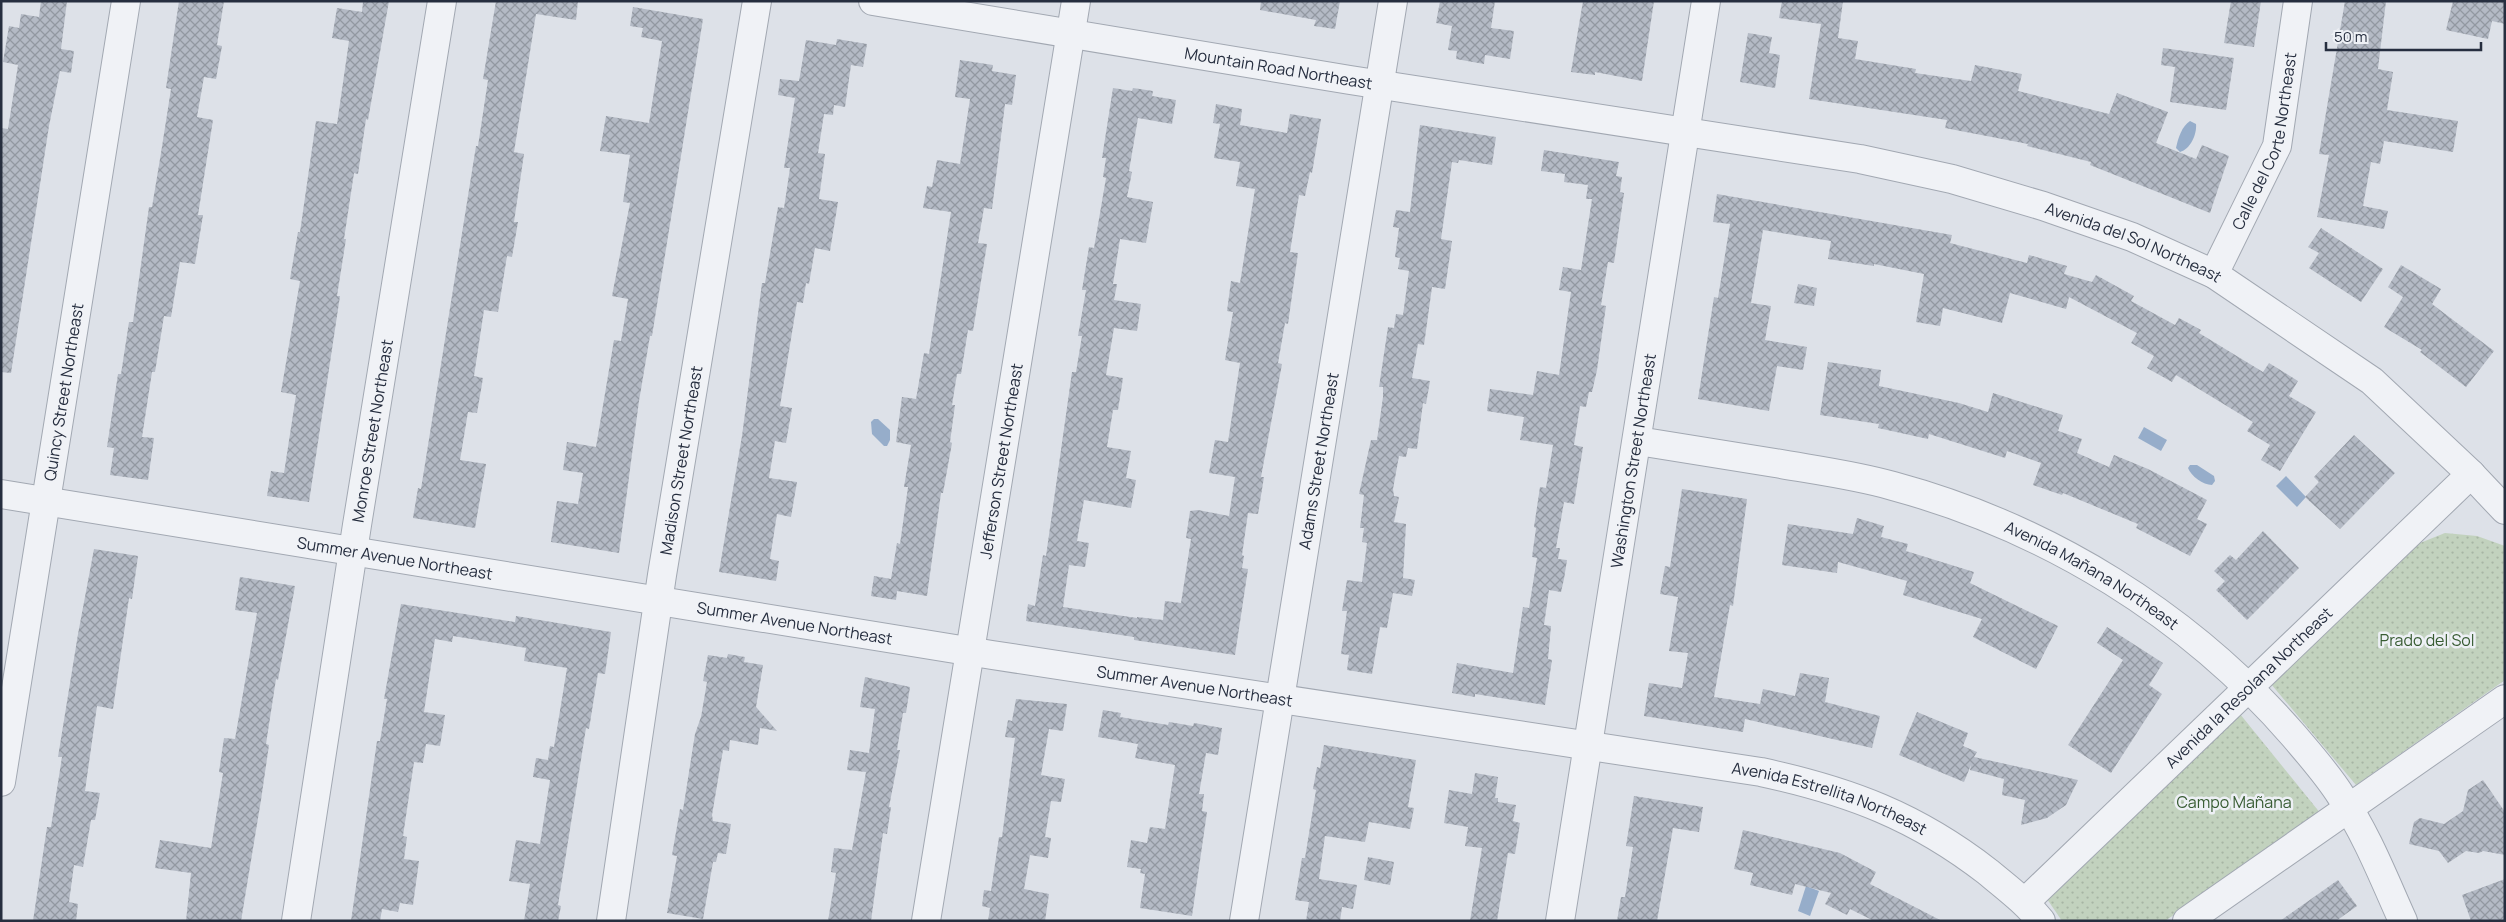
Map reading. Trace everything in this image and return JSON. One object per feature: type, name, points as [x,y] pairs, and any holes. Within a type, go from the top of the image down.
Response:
[{"type":"street","name":"Quincy Street Northeast","points":[[1,782],[126,1]]},
{"type":"street","name":"Monroe Street Northeast","points":[[296,921],[442,1]]},
{"type":"street","name":"Madison Street Northeast","points":[[611,921],[658,600],[757,1]]},
{"type":"street","name":"Mountain Road Northeast","points":[[873,1],[1380,84],[1686,131]]},
{"type":"street","name":"Jefferson Street Northeast","points":[[926,921],[1076,1]]},
{"type":"street","name":"Adams Street Northeast","points":[[1244,921],[1393,1]]},
{"type":"street","name":"Washington Street Northeast","points":[[1560,921],[1638,441],[1706,1]]},
{"type":"street","name":"Calle del Corte Northeast","points":[[2214,274],[2277,146],[2298,1]]},
{"type":"street","name":"Avenida del Sol Northeast","points":[[1686,131],[1860,159],[1952,178],[2132,237],[2214,274],[2372,381],[2472,474],[2505,510]]},
{"type":"street","name":"Avenida Mañana Northeast","points":[[1638,441],[1810,469],[1892,485],[2009,526],[2063,552],[2107,577],[2182,628],[2249,686],[2305,750],[2348,808],[2403,921]]},
{"type":"street","name":"Avenida la Resolana Northeast","points":[[2033,911],[2249,686],[2472,474]]},
{"type":"street","name":"Summer Avenue Northeast","points":[[1,494],[353,553],[970,651],[1588,746]]},
{"type":"street","points":[[2187,921],[2505,699]]},
{"type":"street","name":"Avenida Estrellita Northeast","points":[[1588,746],[1761,772],[1819,785],[1871,803],[1922,827],[1965,854],[2033,911]]},
{"type":"green space","name":"Prado del Sol","points":[[2445,533],[2477,536],[2505,546],[2505,680],[2356,785],[2271,684],[2410,547]]},
{"type":"green space","name":"Campo Mañana","points":[[2240,714],[2321,814],[2165,921],[2062,921],[2047,899]]},
{"type":"water","points":[[2190,121],[2196,124],[2194,137],[2190,145],[2180,152],[2176,148],[2178,140],[2183,129]]},
{"type":"water","points":[[874,419],[878,419],[890,430],[890,440],[887,446],[884,446],[872,434],[871,422]]},
{"type":"water","points":[[2144,427],[2167,440],[2161,451],[2138,438]]},
{"type":"water","points":[[2190,465],[2197,465],[2214,476],[2215,481],[2212,485],[2201,482],[2195,477],[2188,468]]},
{"type":"water","points":[[2286,476],[2306,497],[2297,507],[2276,486]]},
{"type":"water","points":[[1806,886],[1819,891],[1810,916],[1798,911]]},
{"type":"building","points":[[41,1],[67,1],[61,49],[74,51],[71,73],[60,71],[49,126],[11,373],[1,372],[1,128],[8,129],[18,65],[3,62],[9,26],[19,28],[21,14],[39,17]]},
{"type":"building","points":[[179,1],[224,1],[217,45],[222,46],[216,79],[204,77],[197,117],[213,120],[198,215],[203,215],[195,264],[180,262],[171,317],[164,316],[155,372],[152,372],[142,437],[154,438],[148,480],[110,475],[114,448],[107,447],[118,374],[121,374],[129,322],[133,322],[149,207],[152,207],[161,153],[171,89],[166,88]]},
{"type":"building","points":[[363,1],[389,1],[368,120],[366,119],[358,174],[354,173],[337,296],[340,296],[309,502],[267,496],[271,471],[284,473],[296,395],[281,392],[300,281],[290,279],[298,232],[300,232],[316,121],[337,124],[349,41],[332,38],[337,8],[362,12]]},
{"type":"building","points":[[496,1],[578,1],[576,20],[536,14],[514,152],[524,154],[514,222],[518,222],[512,257],[507,256],[498,312],[484,310],[474,376],[483,378],[477,413],[468,412],[460,460],[486,464],[475,528],[413,518],[418,488],[421,489],[476,146],[478,146],[488,80],[483,79]]},
{"type":"building","points":[[1261,1],[1340,1],[1335,29],[1314,26],[1316,20],[1260,10]]},
{"type":"building","points":[[1440,1],[1495,1],[1491,28],[1514,31],[1510,59],[1485,55],[1484,64],[1456,59],[1457,51],[1448,50],[1452,26],[1436,23]]},
{"type":"building","points":[[1583,1],[1654,1],[1642,81],[1595,72],[1595,75],[1571,72]]},
{"type":"building","points":[[1782,1],[1843,1],[1838,38],[1858,41],[1855,59],[1916,69],[1915,73],[1971,81],[1975,65],[2022,74],[2018,91],[2109,114],[2117,93],[2168,112],[2156,143],[2196,159],[2202,145],[2229,156],[2210,213],[2090,165],[2091,162],[2027,146],[2028,144],[1945,128],[1947,120],[1809,99],[1821,24],[1779,18]]},
{"type":"building","points":[[2231,1],[2261,1],[2254,47],[2224,43]]},
{"type":"building","points":[[2345,1],[2386,1],[2378,69],[2393,72],[2387,110],[2458,121],[2453,152],[2384,141],[2380,164],[2371,162],[2363,206],[2388,211],[2384,229],[2317,217],[2329,155],[2319,154]]},
{"type":"building","points":[[2453,1],[2505,1],[2505,24],[2492,21],[2488,39],[2446,30]]},
{"type":"building","points":[[633,7],[703,19],[652,336],[650,336],[639,401],[619,553],[551,542],[557,501],[578,504],[583,473],[563,470],[567,442],[596,447],[614,340],[621,341],[628,299],[612,296],[630,203],[623,202],[630,155],[600,151],[606,116],[649,123],[662,41],[641,37],[643,28],[630,26]]},
{"type":"building","points":[[1748,33],[1772,37],[1769,53],[1780,55],[1775,88],[1740,82]]},
{"type":"building","points":[[837,39],[867,44],[863,67],[851,65],[845,107],[834,105],[833,115],[824,114],[818,153],[825,154],[819,199],[838,202],[830,251],[815,248],[809,284],[806,283],[803,303],[797,302],[780,406],[792,408],[786,443],[775,441],[769,478],[797,482],[791,517],[777,514],[770,559],[779,561],[776,581],[719,572],[742,436],[762,283],[765,283],[778,207],[784,208],[790,168],[784,168],[795,98],[778,95],[780,79],[799,81],[806,40],[836,45]]},
{"type":"building","points":[[2163,48],[2234,58],[2226,110],[2170,102],[2175,67],[2161,65]]},
{"type":"building","points":[[960,60],[993,65],[992,71],[1016,75],[1012,105],[1005,104],[992,209],[984,208],[978,243],[987,244],[973,331],[968,330],[961,374],[957,374],[952,405],[955,405],[950,442],[952,443],[943,493],[941,493],[927,596],[897,591],[896,600],[871,596],[874,576],[891,579],[897,543],[900,544],[908,487],[904,487],[911,445],[896,442],[902,397],[916,399],[924,353],[929,354],[951,212],[923,208],[927,186],[932,187],[937,160],[960,164],[970,99],[955,97]]},
{"type":"building","points":[[1113,88],[1132,91],[1133,88],[1153,91],[1152,96],[1176,100],[1172,124],[1138,118],[1129,171],[1132,172],[1127,197],[1153,202],[1146,243],[1120,239],[1113,284],[1117,284],[1114,300],[1141,304],[1137,331],[1114,328],[1106,375],[1123,378],[1118,410],[1113,410],[1107,447],[1131,451],[1126,478],[1136,480],[1131,508],[1084,500],[1077,541],[1089,543],[1085,567],[1069,565],[1063,607],[1163,620],[1165,601],[1181,603],[1191,539],[1186,538],[1190,511],[1198,510],[1229,516],[1235,477],[1209,473],[1215,440],[1228,442],[1240,363],[1225,360],[1233,312],[1227,311],[1231,281],[1240,283],[1255,189],[1236,186],[1240,162],[1214,158],[1220,124],[1213,123],[1216,104],[1242,109],[1240,125],[1287,133],[1290,114],[1321,119],[1312,173],[1310,172],[1305,196],[1299,195],[1290,252],[1298,253],[1288,324],[1285,323],[1278,363],[1282,364],[1261,477],[1264,477],[1258,514],[1248,513],[1242,568],[1248,569],[1235,655],[1134,640],[1134,637],[1026,621],[1028,604],[1035,606],[1043,555],[1046,556],[1072,372],[1076,372],[1082,336],[1078,336],[1086,290],[1082,290],[1089,247],[1094,248],[1106,178],[1103,177],[1106,158],[1102,158]]},
{"type":"building","points":[[1420,125],[1496,137],[1492,165],[1459,160],[1458,163],[1452,162],[1441,239],[1452,241],[1445,289],[1432,287],[1424,345],[1418,344],[1412,378],[1430,381],[1426,404],[1423,403],[1417,449],[1408,448],[1406,457],[1399,456],[1393,489],[1394,496],[1399,497],[1394,522],[1406,524],[1403,578],[1415,580],[1412,596],[1393,593],[1387,628],[1380,627],[1372,674],[1347,670],[1349,655],[1341,654],[1347,611],[1342,611],[1347,580],[1362,582],[1367,543],[1362,542],[1364,528],[1360,528],[1364,495],[1359,494],[1371,440],[1377,440],[1383,397],[1383,387],[1379,387],[1388,327],[1394,328],[1396,314],[1403,315],[1409,271],[1398,269],[1400,258],[1395,257],[1399,228],[1393,227],[1396,210],[1410,212]]},
{"type":"building","points":[[1544,150],[1619,162],[1616,176],[1622,177],[1620,192],[1624,193],[1614,263],[1608,262],[1601,305],[1606,306],[1597,370],[1586,407],[1580,406],[1574,445],[1583,447],[1574,504],[1564,502],[1556,548],[1560,548],[1558,559],[1567,560],[1564,579],[1561,592],[1549,590],[1544,625],[1551,626],[1548,659],[1552,660],[1545,705],[1475,694],[1475,697],[1452,693],[1457,663],[1513,673],[1523,607],[1529,608],[1537,558],[1532,557],[1536,528],[1534,527],[1540,487],[1546,488],[1553,445],[1520,440],[1524,417],[1487,411],[1490,389],[1533,395],[1537,371],[1559,375],[1571,292],[1559,290],[1563,267],[1581,270],[1592,199],[1586,199],[1588,185],[1564,182],[1565,174],[1541,171]]},
{"type":"building","points":[[1717,194],[1952,235],[1950,243],[2027,263],[2029,255],[2067,266],[2064,274],[2092,282],[2096,275],[2134,296],[2131,301],[2175,325],[2179,318],[2201,330],[2199,333],[2263,372],[2269,363],[2298,381],[2289,396],[2316,412],[2280,471],[2261,460],[2270,445],[2247,431],[2253,422],[2176,375],[2172,382],[2147,368],[2154,356],[2131,343],[2137,333],[2069,297],[2066,309],[2010,293],[2002,323],[1943,308],[1940,326],[1916,322],[1924,274],[1874,264],[1874,266],[1828,259],[1831,241],[1763,230],[1751,303],[1771,306],[1765,340],[1807,347],[1803,370],[1777,366],[1769,411],[1698,399],[1714,297],[1718,298],[1730,224],[1713,222]]},
{"type":"building","points":[[2321,228],[2383,269],[2361,302],[2309,268],[2319,253],[2308,247]]},
{"type":"building","points":[[2401,265],[2441,289],[2432,304],[2494,351],[2466,387],[2420,352],[2422,350],[2384,327],[2403,297],[2388,287]]},
{"type":"building","points":[[1798,284],[1817,288],[1814,306],[1794,303]]},
{"type":"building","points":[[1828,362],[1881,370],[1879,386],[1959,403],[1988,412],[1993,393],[2063,415],[2058,431],[2082,439],[2077,453],[2109,467],[2114,455],[2148,469],[2207,500],[2197,519],[2207,524],[2190,556],[2136,528],[2138,524],[2063,493],[2062,495],[2033,485],[2041,463],[2007,451],[2005,458],[1929,434],[1928,439],[1878,428],[1879,424],[1820,415]]},
{"type":"building","points":[[2354,435],[2395,473],[2340,529],[2305,497],[2319,482],[2314,477]]},
{"type":"building","points":[[1682,489],[1747,499],[1733,606],[1730,605],[1714,697],[1760,704],[1763,689],[1795,696],[1800,673],[1829,678],[1825,702],[1880,716],[1872,748],[1745,719],[1743,732],[1644,716],[1649,683],[1682,688],[1688,653],[1669,651],[1678,597],[1660,594],[1665,566],[1670,567]]},
{"type":"building","points":[[1857,518],[1884,526],[1881,537],[1908,544],[1906,551],[1974,572],[1970,583],[2058,626],[2036,669],[1973,637],[1982,619],[1903,595],[1907,581],[1838,562],[1837,573],[1782,565],[1788,524],[1853,534]]},
{"type":"building","points":[[2263,531],[2299,568],[2247,620],[2216,590],[2225,581],[2214,571],[2230,555],[2236,560]]},
{"type":"building","points":[[94,549],[138,556],[132,599],[129,598],[113,709],[97,706],[85,791],[100,793],[95,820],[91,820],[83,867],[74,865],[69,902],[78,904],[76,921],[33,921],[47,827],[51,827],[62,757],[58,757]]},
{"type":"building","points":[[240,577],[295,586],[278,680],[276,679],[266,744],[269,745],[241,921],[186,921],[191,873],[155,868],[160,840],[211,848],[223,773],[219,772],[224,738],[235,739],[257,613],[235,610]]},
{"type":"building","points":[[401,604],[515,622],[516,616],[611,632],[605,674],[598,673],[589,729],[586,728],[558,905],[561,906],[558,921],[524,921],[530,884],[509,881],[516,840],[540,844],[550,780],[533,777],[536,758],[548,760],[550,746],[554,747],[567,668],[524,661],[526,648],[453,636],[452,642],[435,639],[424,712],[445,715],[440,746],[426,744],[423,763],[414,762],[403,836],[407,837],[404,859],[419,861],[413,905],[400,903],[398,912],[382,909],[380,921],[351,921],[377,741],[380,741],[387,699],[384,699]]},
{"type":"building","points":[[2107,627],[2163,663],[2149,685],[2162,694],[2111,773],[2068,745],[2123,660],[2097,643]]},
{"type":"building","points":[[728,654],[745,657],[744,662],[763,665],[756,707],[777,731],[760,728],[758,745],[730,740],[729,751],[723,750],[712,815],[713,821],[731,824],[726,854],[718,853],[716,862],[713,862],[703,919],[667,913],[677,856],[672,855],[680,809],[683,810],[695,734],[701,717],[707,682],[703,681],[708,655],[727,658]]},
{"type":"building","points":[[865,677],[910,687],[906,713],[903,713],[897,750],[900,750],[889,807],[891,807],[887,834],[883,833],[871,921],[828,921],[836,873],[831,872],[834,848],[852,850],[866,772],[847,770],[850,750],[869,753],[875,709],[860,707]]},
{"type":"building","points":[[1016,699],[1067,704],[1063,731],[1049,729],[1041,775],[1065,779],[1061,802],[1051,801],[1045,837],[1051,838],[1048,858],[1030,855],[1024,889],[1049,894],[1045,921],[988,921],[990,908],[982,906],[984,890],[991,891],[999,837],[1002,837],[1015,738],[1005,737],[1008,720],[1012,721]]},
{"type":"building","points":[[1103,710],[1121,713],[1120,717],[1168,725],[1169,722],[1193,726],[1194,723],[1222,728],[1218,755],[1206,753],[1199,794],[1204,794],[1202,811],[1207,812],[1192,916],[1140,908],[1145,874],[1140,873],[1141,869],[1127,867],[1131,840],[1147,843],[1150,827],[1165,829],[1175,765],[1135,758],[1138,744],[1098,737]]},
{"type":"building","points":[[1917,712],[1968,733],[1963,746],[1977,752],[1974,757],[2078,780],[2066,805],[2047,818],[2021,825],[2025,800],[2002,795],[2004,779],[1970,770],[1971,765],[1964,782],[1899,755]]},
{"type":"building","points":[[1324,745],[1416,760],[1408,807],[1414,808],[1410,829],[1369,822],[1365,842],[1325,836],[1319,879],[1357,885],[1353,909],[1342,907],[1340,921],[1306,921],[1309,902],[1295,900],[1302,858],[1305,858],[1316,790],[1313,789],[1317,767],[1320,768]]},
{"type":"building","points":[[1475,773],[1498,777],[1495,798],[1498,798],[1498,802],[1516,805],[1513,821],[1520,823],[1515,854],[1508,853],[1497,921],[1470,921],[1482,848],[1465,846],[1468,827],[1444,823],[1449,790],[1472,794]]},
{"type":"building","points":[[2483,780],[2505,812],[2505,855],[2483,851],[2479,853],[2466,851],[2448,863],[2439,851],[2409,844],[2414,822],[2420,818],[2444,824],[2463,811],[2468,790]]},
{"type":"building","points":[[1634,796],[1703,807],[1699,832],[1673,828],[1657,921],[1617,921],[1621,897],[1625,897],[1633,847],[1626,846]]},
{"type":"building","points":[[1743,830],[1840,853],[1876,872],[1870,884],[1942,921],[1874,921],[1850,909],[1847,915],[1825,904],[1831,893],[1795,884],[1792,895],[1750,885],[1753,873],[1734,869]]},
{"type":"building","points":[[1368,857],[1394,862],[1390,885],[1364,880]]},
{"type":"building","points":[[2505,879],[2505,921],[2471,921],[2462,895]]},
{"type":"building","points":[[2338,880],[2357,906],[2336,921],[2280,921]]}]
